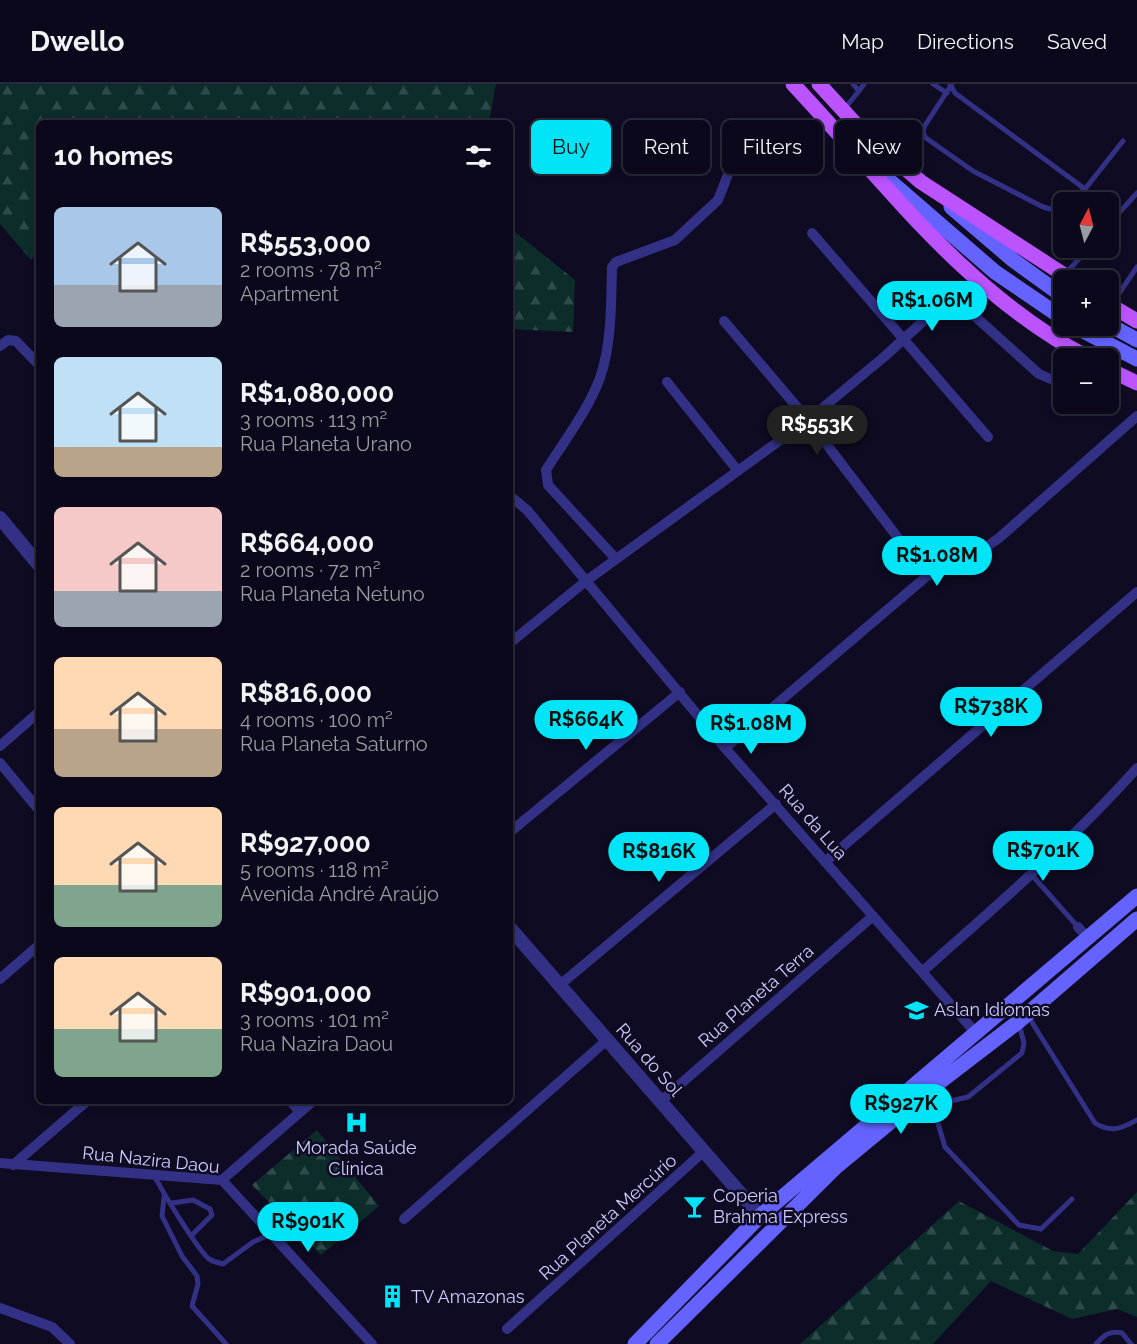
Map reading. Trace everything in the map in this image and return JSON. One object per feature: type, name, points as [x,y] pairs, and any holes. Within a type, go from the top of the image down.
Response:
[{"type":"main road","points":[[793,84],[835,129]]},
{"type":"main road","points":[[819,84],[863,132],[921,183],[1013,260],[1053,289]]},
{"type":"main road","points":[[877,174],[970,276],[1015,312],[1069,348]]},
{"type":"main road","points":[[882,174],[1012,286],[1053,312]]},
{"type":"main road","points":[[921,183],[1056,270]]},
{"type":"main road","points":[[1119,310],[1137,321]]},
{"type":"main road","points":[[1119,330],[1137,340]]},
{"type":"main road","points":[[1093,336],[1137,359]]},
{"type":"main road","points":[[1119,374],[1137,383]]},
{"type":"main road","points":[[635,1344],[760,1216],[882,1115],[1083,932],[1137,896]]},
{"type":"main road","points":[[658,1344],[836,1167],[930,1098],[1137,919]]},
{"type":"street","points":[[616,560],[549,485],[546,470],[590,400],[600,376],[609,333],[612,267],[616,262],[675,240],[718,200],[728,174]]},
{"type":"street","points":[[812,233],[987,437]]},
{"type":"street","points":[[513,641],[586,581],[808,420],[942,303],[959,302],[1039,374],[1053,379]]},
{"type":"street","points":[[724,321],[808,420],[927,576]]},
{"type":"street","points":[[0,346],[12,339],[20,343],[36,362]]},
{"type":"street","points":[[667,382],[738,471]]},
{"type":"street","points":[[725,748],[927,576],[969,559],[991,544],[1137,416]]},
{"type":"street","name":"Rua da Lua","points":[[513,498],[527,510],[725,748],[923,970],[975,1032]]},
{"type":"street","points":[[0,518],[36,561]]},
{"type":"street","points":[[825,862],[1137,592]]},
{"type":"street","points":[[513,830],[680,692]]},
{"type":"street","points":[[0,746],[36,715]]},
{"type":"street","points":[[0,763],[36,806]]},
{"type":"street","points":[[923,970],[1102,807],[1137,768]]},
{"type":"street","points":[[561,984],[776,804]]},
{"type":"street","name":"Rua Planeta Terra","points":[[661,1101],[873,916]]},
{"type":"street","name":"Rua do Sol","points":[[513,932],[561,984],[760,1216]]},
{"type":"street","points":[[0,979],[36,948]]},
{"type":"street","points":[[404,1219],[608,1040]]},
{"type":"street","points":[[13,1165],[84,1104]]},
{"type":"street","points":[[292,1104],[300,1113]]},
{"type":"street","points":[[222,1180],[310,1104]]},
{"type":"street","name":"Rua Planeta Mercúrio","points":[[507,1329],[703,1152]]},
{"type":"street","name":"Rua Nazira Daou","points":[[0,1163],[222,1180],[372,1344]]},
{"type":"street","points":[[0,1308],[52,1327],[69,1344]]},
{"type":"lane","points":[[853,84],[859,90]]},
{"type":"lane","points":[[844,110],[864,84]]},
{"type":"lane","points":[[933,84],[946,93],[955,93]]},
{"type":"lane","points":[[951,84],[924,127],[923,133],[926,138],[974,171],[1043,207],[1053,208]]},
{"type":"lane","points":[[951,84],[955,93],[1085,189]]},
{"type":"lane","points":[[1081,192],[1123,141]]},
{"type":"lane","points":[[1119,213],[1137,193]]},
{"type":"lane","points":[[1119,292],[1137,267]]},
{"type":"lane","points":[[1031,874],[1083,932]]},
{"type":"lane","points":[[1023,1018],[1022,1053],[968,1097],[930,1098],[945,1147],[1019,1226],[1041,1229],[1072,1199]]},
{"type":"lane","points":[[1023,1018],[1095,1123],[1106,1129],[1121,1129],[1137,1120]]},
{"type":"lane","points":[[154,1175],[164,1197],[172,1203],[208,1257],[223,1264],[253,1242],[271,1234]]},
{"type":"lane","points":[[164,1197],[162,1216],[182,1256],[197,1276],[198,1284],[192,1306],[226,1344]]},
{"type":"lane","points":[[172,1203],[192,1200],[210,1209],[212,1215],[192,1235]]},
{"type":"lane","points":[[1096,1344],[1109,1332],[1116,1331],[1122,1333],[1131,1344]]},
{"type":"green space","points":[[0,84],[496,84],[490,120],[36,120],[36,254],[31,260],[0,224]]},
{"type":"green space","points":[[513,230],[575,280],[573,332],[513,329]]},
{"type":"green space","points":[[317,1130],[379,1206],[321,1255],[252,1185]]},
{"type":"green space","points":[[1137,1192],[1137,1317],[1117,1309],[1072,1319],[991,1281],[933,1344],[800,1344],[959,1201],[1053,1251],[1078,1254]]},
{"type":"place","name":"Aslan Idiomas","points":[[916,1010]]},
{"type":"place","name":"Morada Saúde Clínica","points":[[356,1122]]},
{"type":"place","name":"Coperia Brahma Express","points":[[695,1206]]},
{"type":"place","name":"TV Amazonas","points":[[393,1297]]}]
